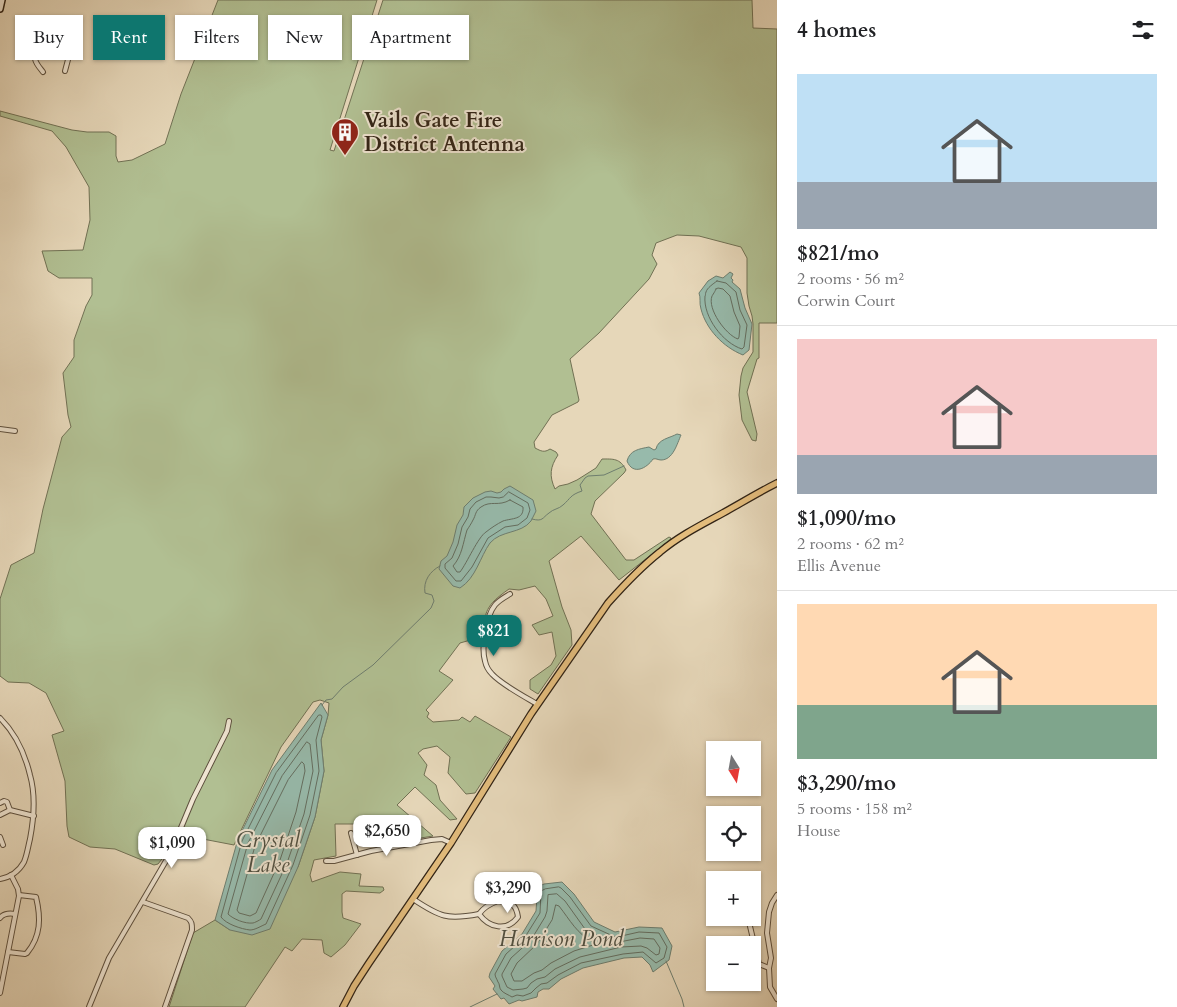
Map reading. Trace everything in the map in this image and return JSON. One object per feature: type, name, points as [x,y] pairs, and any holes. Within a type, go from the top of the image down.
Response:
[{"type":"main road","points":[[0,9],[2,0]]},
{"type":"main road","points":[[343,1007],[364,971],[451,843],[537,704],[622,586],[642,567],[678,539],[777,483]]},
{"type":"street","points":[[43,72],[36,62],[35,56],[45,24],[54,19],[69,25],[74,32],[65,71]]},
{"type":"street","points":[[0,429],[15,432]]},
{"type":"street","points":[[510,594],[494,606],[490,612],[484,649],[485,660],[488,669],[494,676],[537,704]]},
{"type":"street","points":[[0,718],[17,741],[30,774],[34,816],[26,858],[17,871],[0,879]]},
{"type":"street","points":[[89,1007],[109,958],[170,854],[193,799],[227,731],[229,721]]},
{"type":"street","points":[[0,803],[7,802],[10,810]]},
{"type":"street","points":[[0,815],[10,810],[34,816]]},
{"type":"street","points":[[351,833],[357,854]]},
{"type":"street","points":[[0,837],[3,844]]},
{"type":"street","points":[[326,862],[371,850],[431,840],[442,839],[451,843]]},
{"type":"street","points":[[0,993],[19,896],[11,875]]},
{"type":"street","points":[[777,895],[772,903],[767,921],[770,988],[777,999]]},
{"type":"street","points":[[8,952],[27,953],[40,926],[36,897],[19,896]]},
{"type":"street","points":[[414,899],[435,913],[460,918],[479,914],[487,905],[498,901],[515,906],[518,917],[514,923],[500,927],[487,923],[479,914]]},
{"type":"street","points":[[142,902],[188,918],[192,925],[165,1007]]},
{"type":"street","points":[[0,918],[4,914],[15,914]]},
{"type":"street","points":[[750,926],[759,964],[769,968]]},
{"type":"shaded area","points":[[218,0],[377,0],[372,15],[352,15],[352,60],[358,60],[330,150],[334,151],[364,60],[469,60],[469,15],[378,15],[383,0],[752,0],[753,28],[777,29],[777,323],[759,323],[759,358],[757,359],[747,392],[757,434],[756,441],[752,440],[742,420],[739,395],[743,368],[753,352],[753,324],[747,293],[747,258],[741,247],[699,236],[677,235],[656,243],[652,255],[657,264],[649,279],[599,333],[570,359],[578,402],[552,415],[534,442],[535,448],[542,451],[550,449],[558,455],[551,472],[555,489],[577,480],[596,468],[602,459],[616,460],[624,466],[626,470],[624,473],[595,501],[591,514],[626,560],[634,560],[669,537],[671,538],[670,540],[619,580],[581,536],[549,561],[562,607],[571,630],[572,645],[538,694],[530,689],[530,680],[551,665],[556,656],[552,632],[539,635],[532,625],[553,616],[546,599],[535,586],[519,590],[509,589],[495,600],[486,614],[481,637],[460,643],[439,671],[453,680],[426,710],[429,713],[427,717],[433,722],[459,720],[462,717],[470,722],[475,716],[511,737],[475,793],[466,794],[448,773],[450,757],[437,746],[423,749],[418,753],[427,765],[424,775],[436,785],[440,800],[457,819],[450,820],[415,787],[397,805],[433,836],[396,842],[366,824],[335,824],[336,856],[314,860],[310,875],[312,882],[340,872],[361,874],[359,886],[383,887],[384,890],[380,893],[346,891],[342,894],[343,918],[361,924],[345,945],[331,957],[324,953],[322,940],[302,939],[292,951],[285,947],[245,1007],[169,1007],[193,933],[215,920],[230,930],[298,867],[315,817],[324,771],[321,740],[328,715],[329,703],[320,700],[313,702],[281,747],[234,845],[156,830],[150,847],[162,859],[158,864],[154,865],[115,849],[90,847],[69,837],[65,781],[52,735],[64,731],[46,693],[29,683],[8,682],[0,676],[0,599],[11,565],[34,553],[43,509],[62,437],[71,427],[63,373],[74,357],[74,340],[92,295],[92,278],[59,278],[48,271],[42,251],[83,250],[90,220],[89,187],[66,147],[52,131],[0,116],[0,111],[72,130],[109,132],[116,136],[116,156],[118,162],[132,160],[165,144],[194,60],[258,60],[258,15],[212,15]]},
{"type":"water","points":[[730,272],[733,274],[732,282],[740,289],[752,324],[749,350],[743,355],[736,352],[716,336],[703,316],[700,307],[699,293],[708,281],[716,276],[723,278]]},
{"type":"water","points":[[677,434],[681,435],[674,451],[669,457],[661,460],[653,459],[644,468],[640,469],[630,466],[627,461],[630,454],[638,449],[649,447],[654,450],[659,443]]},
{"type":"water","points":[[510,486],[533,500],[536,511],[532,520],[522,528],[500,536],[490,543],[470,579],[460,588],[453,586],[439,569],[441,561],[447,556],[453,542],[464,507],[473,498],[485,492],[497,493]]},
{"type":"water","name":"Crystal Lake","points":[[321,703],[328,715],[321,740],[324,771],[315,817],[298,867],[270,929],[252,935],[230,930],[215,920],[238,839],[272,770]]},
{"type":"water","name":"Harrison Pond","points":[[562,882],[574,894],[594,922],[615,932],[639,927],[662,928],[672,946],[669,960],[653,972],[650,965],[642,957],[624,958],[583,968],[561,979],[549,989],[543,989],[538,992],[537,997],[509,1004],[504,998],[501,999],[493,989],[495,986],[489,977],[490,973],[502,951],[522,934],[536,911],[537,896],[533,889],[544,884]]},
{"type":"waterway","points":[[532,519],[542,519],[573,495],[582,491],[580,485],[588,476],[604,475],[624,466]]},
{"type":"waterway","points":[[322,705],[373,665],[431,608],[434,601],[432,595],[425,593],[425,584],[430,574],[440,566]]},
{"type":"waterway","points":[[666,961],[684,1007]]},
{"type":"waterway","points":[[470,1007],[497,994]]},
{"type":"place","name":"Vails Gate Fire District Antenna","points":[[345,156]]}]
